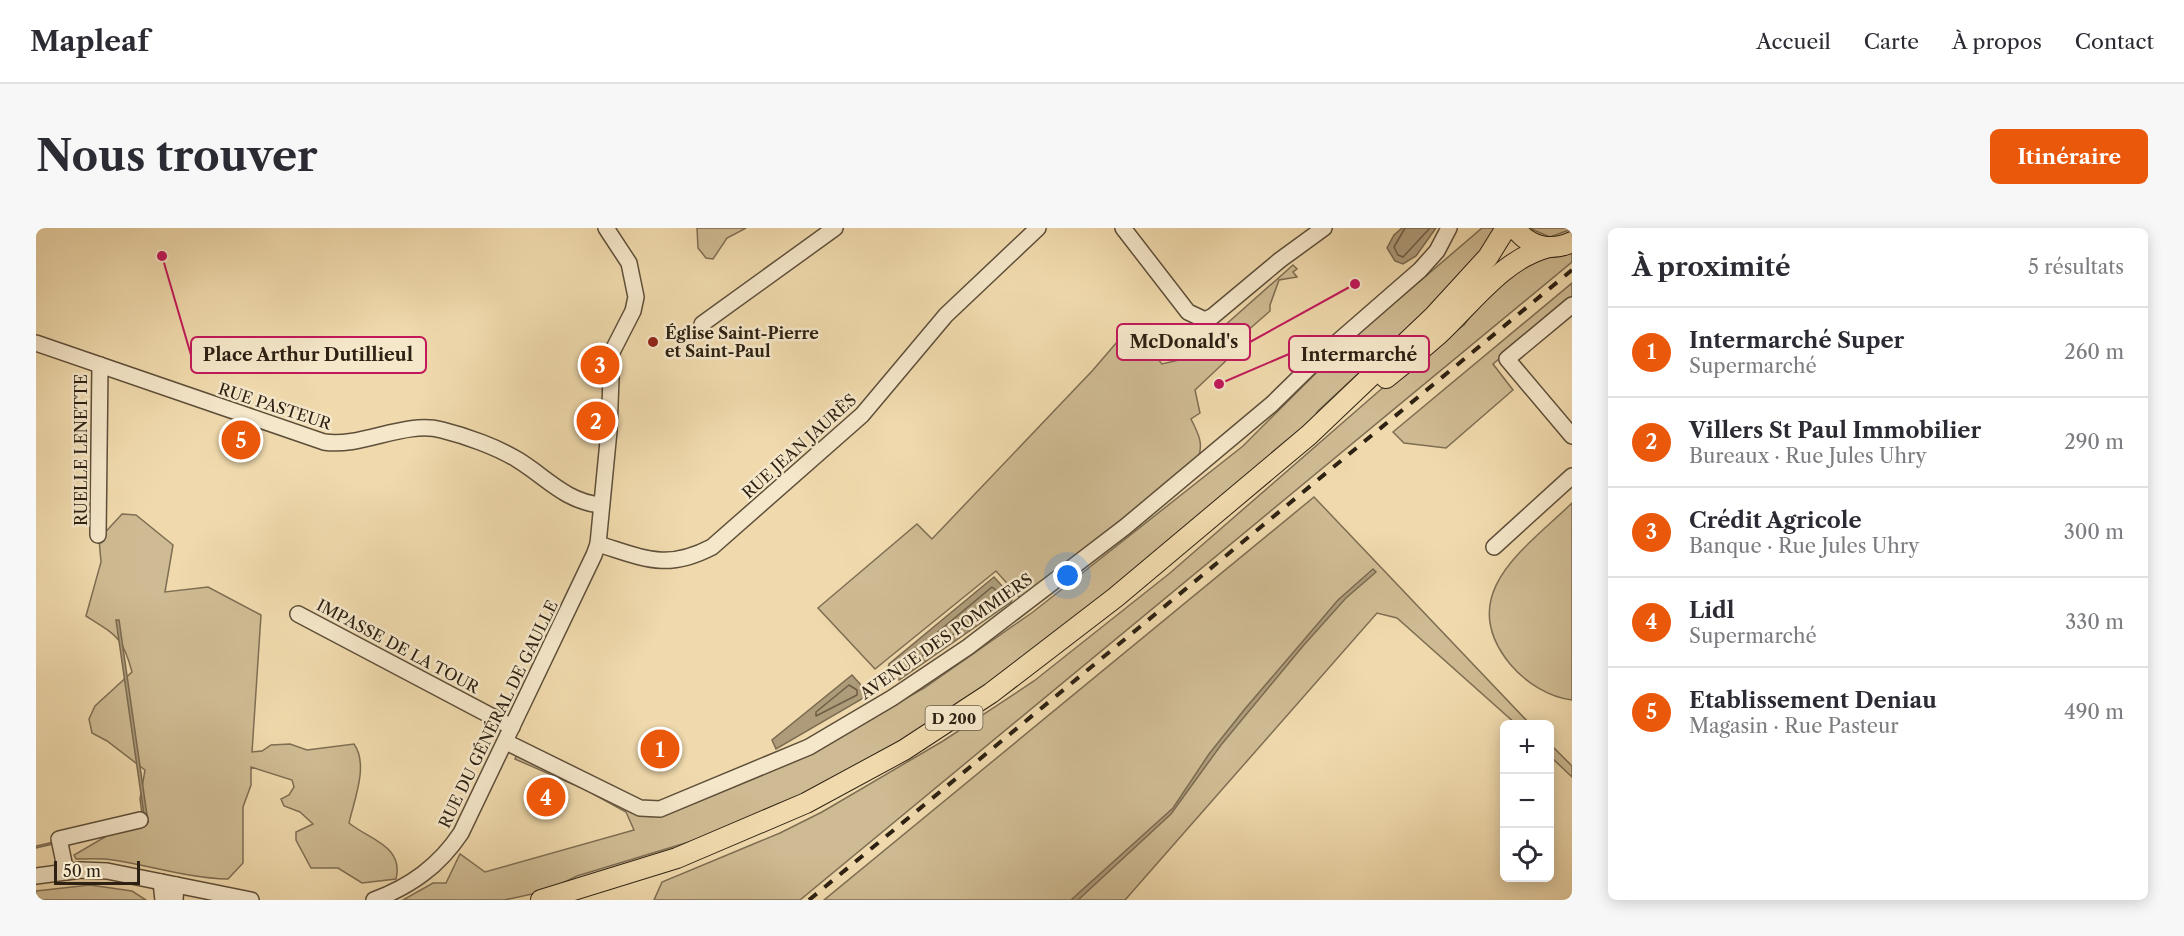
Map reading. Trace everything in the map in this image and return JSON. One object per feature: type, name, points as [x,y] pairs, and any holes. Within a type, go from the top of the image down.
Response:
[{"type":"main road","name":"D 200","points":[[1309,435],[1434,315],[1488,257],[1506,228]]},
{"type":"main road","points":[[1515,228],[1528,240],[1549,247],[1572,242]]},
{"type":"main road","name":"D 200","points":[[541,900],[655,866],[726,839],[806,803],[904,750],[991,693],[1076,630],[1309,435],[1416,353],[1511,265],[1532,252],[1549,247]]},
{"type":"street","name":"RUE DU GÉNÉRAL DE GAULLE","points":[[374,900],[411,883],[435,865],[449,850],[465,826],[598,544],[609,431],[612,352],[633,311],[636,297],[629,263],[606,228]]},
{"type":"street","points":[[702,324],[835,228]]},
{"type":"street","name":"RUE JEAN JAURÈS","points":[[598,544],[665,563],[699,554],[712,547],[862,415],[946,315],[1038,228]]},
{"type":"street","points":[[1123,228],[1184,307],[1201,319],[1213,316],[1324,228]]},
{"type":"street","name":"AVENUE DES POMMIERS","points":[[506,742],[640,808],[651,810],[660,809],[767,765],[825,738],[968,647],[1125,527],[1272,404],[1319,358],[1420,270],[1437,251],[1449,228]]},
{"type":"street","points":[[1572,305],[1507,359],[1572,436]]},
{"type":"street","name":"RUE PASTEUR","points":[[36,343],[324,442],[347,443],[425,428],[444,430],[511,456],[559,491],[587,503],[601,505]]},
{"type":"street","name":"RUELLE LENETTE","points":[[98,535],[100,365]]},
{"type":"street","points":[[1494,547],[1572,476]]},
{"type":"street","name":"IMPASSE DE LA TOUR","points":[[298,614],[512,727]]},
{"type":"street","points":[[66,872],[59,842],[140,820]]},
{"type":"street","points":[[36,876],[66,872],[107,871],[171,889],[251,900]]},
{"type":"street","points":[[163,900],[171,889]]},
{"type":"shaded area","points":[[697,228],[746,228],[727,238],[713,259],[706,258],[698,248]]},
{"type":"shaded area","points":[[1482,228],[1500,228],[1462,277],[1318,411],[1310,423],[1048,644],[954,711],[844,776],[735,828],[577,876],[546,891],[504,900],[403,900],[433,883],[446,883],[460,854],[485,872],[634,830],[626,812],[586,790],[515,759],[517,753],[653,815],[805,755],[924,688],[1033,612],[1243,446],[1336,353]]},
{"type":"shaded area","points":[[1529,228],[1572,228],[1572,229],[1550,237]]},
{"type":"shaded area","points":[[1572,252],[1572,262],[800,900],[654,900],[662,882],[780,833],[822,812],[943,741],[1034,681],[1170,573],[1402,371],[1464,325],[1481,302],[1522,262]]},
{"type":"shaded area","points":[[1293,265],[1297,269],[1293,272],[1297,277],[1279,280],[1270,311],[1229,347],[1230,357],[1195,390],[1200,413],[1191,419],[1200,443],[1198,458],[1022,600],[996,571],[875,669],[818,608],[917,524],[932,539],[1093,370],[1130,327],[1162,364],[1183,359],[1205,343]]},
{"type":"shaded area","points":[[1572,283],[1572,298],[1493,364],[1513,390],[1446,448],[1404,443],[1393,432]]},
{"type":"shaded area","points":[[1314,497],[1526,720],[1512,720],[1397,618],[1377,613],[1125,900],[824,900]]},
{"type":"shaded area","points":[[1572,503],[1572,700],[1546,692],[1530,683],[1516,671],[1494,639],[1489,616],[1492,594],[1502,574],[1517,555]]},
{"type":"shaded area","points":[[122,514],[136,515],[173,545],[165,592],[208,587],[261,615],[252,752],[262,751],[271,745],[290,744],[307,750],[354,744],[358,752],[360,772],[349,823],[390,851],[397,868],[396,879],[362,883],[338,868],[311,868],[296,840],[296,832],[313,824],[300,812],[284,806],[281,799],[289,795],[294,787],[292,780],[251,767],[251,785],[243,807],[243,863],[228,879],[184,874],[108,859],[76,859],[74,855],[105,837],[108,825],[142,814],[140,799],[145,770],[107,741],[92,733],[89,719],[95,706],[132,672],[125,651],[117,638],[86,616],[101,562],[99,539]]},
{"type":"shaded area","points":[[1554,748],[1572,766],[1572,777],[1554,760]]},
{"type":"shaded area","points":[[90,885],[132,891],[146,900],[36,900],[36,891]]},
{"type":"water","points":[[1402,228],[1436,228],[1416,256],[1403,264],[1395,261],[1387,248],[1394,235]]},
{"type":"water","points":[[1373,569],[1376,572],[1346,598],[1221,745],[1171,814],[1078,900],[1071,900],[1173,808],[1209,754],[1244,710],[1338,600]]},
{"type":"water","points":[[994,577],[1013,598],[1011,602],[899,680],[888,668],[889,664]]},
{"type":"water","points":[[116,620],[119,620],[148,822],[36,848],[36,846],[145,822]]},
{"type":"water","points":[[852,675],[869,694],[867,696],[776,749],[772,740]]},
{"type":"railway","points":[[809,900],[1572,270]]},
{"type":"place","name":"Place Arthur Dutillieul","points":[[162,256]]},
{"type":"place","name":"McDonald's","points":[[1355,284]]},
{"type":"place","name":"Église Saint-Pierre et Saint-Paul","points":[[653,342]]},
{"type":"place","name":"Crédit Agricole","points":[[600,365]]},
{"type":"place","name":"Intermarché","points":[[1219,384]]},
{"type":"place","name":"Villers St Paul Immobilier","points":[[596,421]]},
{"type":"place","name":"Etablissement Deniau","points":[[241,440]]},
{"type":"place","name":"Intermarché Super","points":[[660,749]]},
{"type":"place","name":"Lidl","points":[[546,797]]}]
